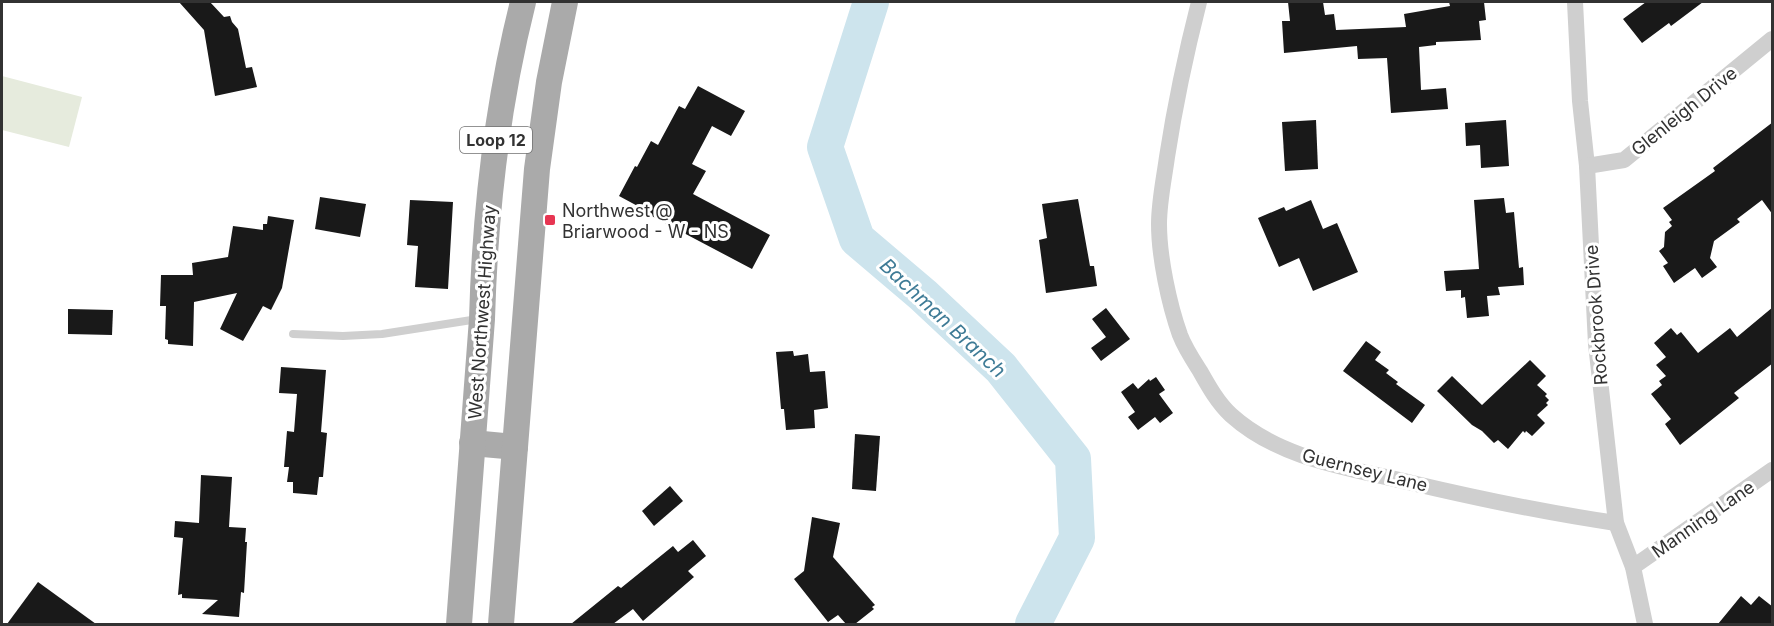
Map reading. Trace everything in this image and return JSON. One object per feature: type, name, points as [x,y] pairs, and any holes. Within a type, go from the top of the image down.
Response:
[{"type":"main road","name":"West Northwest Highway","points":[[459,624],[484,270],[500,108],[523,2]]},
{"type":"main road","name":"Loop 12","points":[[501,624],[537,169],[549,82],[565,2]]},
{"type":"main road","points":[[472,443],[515,447]]},
{"type":"street","name":"Guernsey Lane","points":[[1199,2],[1173,115],[1159,226],[1166,280],[1180,336],[1216,399],[1249,429],[1292,452],[1336,467],[1553,514],[1616,523]]},
{"type":"street","name":"Rockbrook Drive","points":[[1575,2],[1580,100],[1587,166],[1596,344],[1616,523],[1633,567],[1645,624]]},
{"type":"street","name":"Glenleigh Drive","points":[[1587,166],[1624,160],[1773,39]]},
{"type":"street","name":"Manning Lane","points":[[1633,567],[1773,470]]},
{"type":"lane","points":[[293,334],[343,336],[382,334],[482,319]]},
{"type":"shaded area","points":[[2,76],[82,97],[69,147],[2,130]]},
{"type":"building","points":[[179,2],[210,2],[224,17],[230,16],[238,29],[246,68],[252,67],[257,87],[215,96],[204,30]]},
{"type":"building","points":[[1288,2],[1323,2],[1325,15],[1334,14],[1336,30],[1406,27],[1404,14],[1450,6],[1449,2],[1484,2],[1486,20],[1479,21],[1481,40],[1436,42],[1436,45],[1419,47],[1421,90],[1446,88],[1448,109],[1391,113],[1387,58],[1358,59],[1357,46],[1284,53],[1282,21],[1290,21]]},
{"type":"building","points":[[1646,2],[1703,2],[1671,26],[1669,23],[1642,43],[1623,19]]},
{"type":"building","points":[[698,86],[745,111],[731,136],[712,126],[692,164],[706,171],[693,194],[770,235],[752,269],[644,212],[645,210],[619,196],[651,141],[658,145],[679,106],[685,109]]},
{"type":"building","points":[[1316,120],[1318,169],[1285,171],[1282,122]]},
{"type":"building","points":[[1506,120],[1509,166],[1481,168],[1480,145],[1466,146],[1465,123]]},
{"type":"building","points":[[1773,122],[1773,215],[1762,200],[1737,219],[1740,222],[1714,241],[1710,258],[1717,267],[1702,278],[1695,268],[1674,283],[1663,266],[1668,263],[1659,251],[1664,247],[1665,232],[1672,226],[1669,222],[1672,220],[1663,208],[1715,171],[1713,168]]},
{"type":"building","points":[[320,197],[366,204],[360,237],[315,229]]},
{"type":"building","points":[[1504,198],[1506,213],[1514,212],[1519,268],[1523,267],[1524,285],[1498,287],[1500,295],[1487,296],[1489,316],[1467,318],[1465,297],[1461,298],[1461,290],[1446,291],[1444,271],[1479,269],[1474,200]]},
{"type":"building","points":[[1078,199],[1090,266],[1094,266],[1097,286],[1046,293],[1039,240],[1047,238],[1042,204]]},
{"type":"building","points":[[410,200],[453,202],[448,289],[415,287],[418,246],[407,245]]},
{"type":"building","points":[[1311,200],[1323,229],[1337,223],[1358,272],[1313,291],[1299,258],[1279,267],[1258,218],[1284,207],[1286,211]]},
{"type":"building","points":[[268,216],[294,220],[282,288],[271,310],[263,306],[243,341],[220,329],[237,293],[194,302],[193,346],[168,344],[168,340],[165,339],[166,306],[160,306],[161,275],[193,275],[192,263],[228,257],[233,226],[263,230],[263,224],[267,224]]},
{"type":"building","points":[[1773,307],[1773,363],[1734,393],[1739,398],[1680,445],[1665,424],[1671,419],[1651,394],[1662,385],[1659,381],[1666,376],[1656,365],[1666,357],[1654,343],[1671,328],[1677,335],[1681,332],[1698,353],[1730,328],[1737,337]]},
{"type":"building","points":[[1106,308],[1130,339],[1101,361],[1091,348],[1106,337],[1092,319]]},
{"type":"building","points":[[68,309],[113,310],[112,335],[68,334]]},
{"type":"building","points":[[1366,341],[1381,352],[1375,360],[1389,370],[1386,373],[1398,382],[1396,384],[1425,405],[1412,423],[1343,371]]},
{"type":"building","points":[[793,351],[794,356],[808,354],[810,372],[825,371],[828,408],[814,410],[815,428],[786,430],[784,409],[781,409],[776,352]]},
{"type":"building","points":[[1530,360],[1546,376],[1537,385],[1547,394],[1545,396],[1549,400],[1546,403],[1548,405],[1537,415],[1545,423],[1532,436],[1523,431],[1508,449],[1498,440],[1494,443],[1437,391],[1452,376],[1482,405]]},
{"type":"building","points":[[281,367],[326,370],[321,432],[327,433],[323,477],[319,477],[317,495],[293,493],[293,482],[287,482],[289,467],[284,467],[287,431],[294,432],[297,394],[279,393]]},
{"type":"building","points":[[1156,377],[1165,390],[1159,394],[1173,413],[1160,423],[1155,417],[1138,430],[1128,417],[1135,412],[1121,392],[1133,383],[1138,389],[1149,379],[1150,381]]},
{"type":"building","points":[[855,434],[880,436],[876,491],[852,489]]},
{"type":"building","points":[[201,475],[232,477],[229,527],[246,528],[244,593],[241,592],[239,617],[202,614],[218,600],[182,598],[182,594],[178,595],[183,538],[174,537],[175,521],[199,523]]},
{"type":"building","points":[[670,486],[683,501],[654,526],[642,511]]},
{"type":"building","points":[[812,517],[840,523],[833,557],[875,605],[872,607],[874,609],[855,624],[846,624],[838,615],[828,622],[794,579],[804,571]]},
{"type":"building","points":[[693,540],[706,556],[688,571],[694,577],[643,621],[633,609],[613,624],[571,624],[673,546],[678,552]]},
{"type":"building","points":[[38,582],[96,624],[7,624]]},
{"type":"building","points":[[1741,596],[1751,605],[1759,596],[1773,607],[1773,624],[1718,624]]},
{"type":"waterway","name":"Bachman Branch","points":[[871,2],[825,147],[857,239],[923,295],[1001,368],[1073,459],[1077,538],[1033,624]]},
{"type":"place","name":"Northwest @ Briarwood - W - NS","points":[[550,220]]}]
